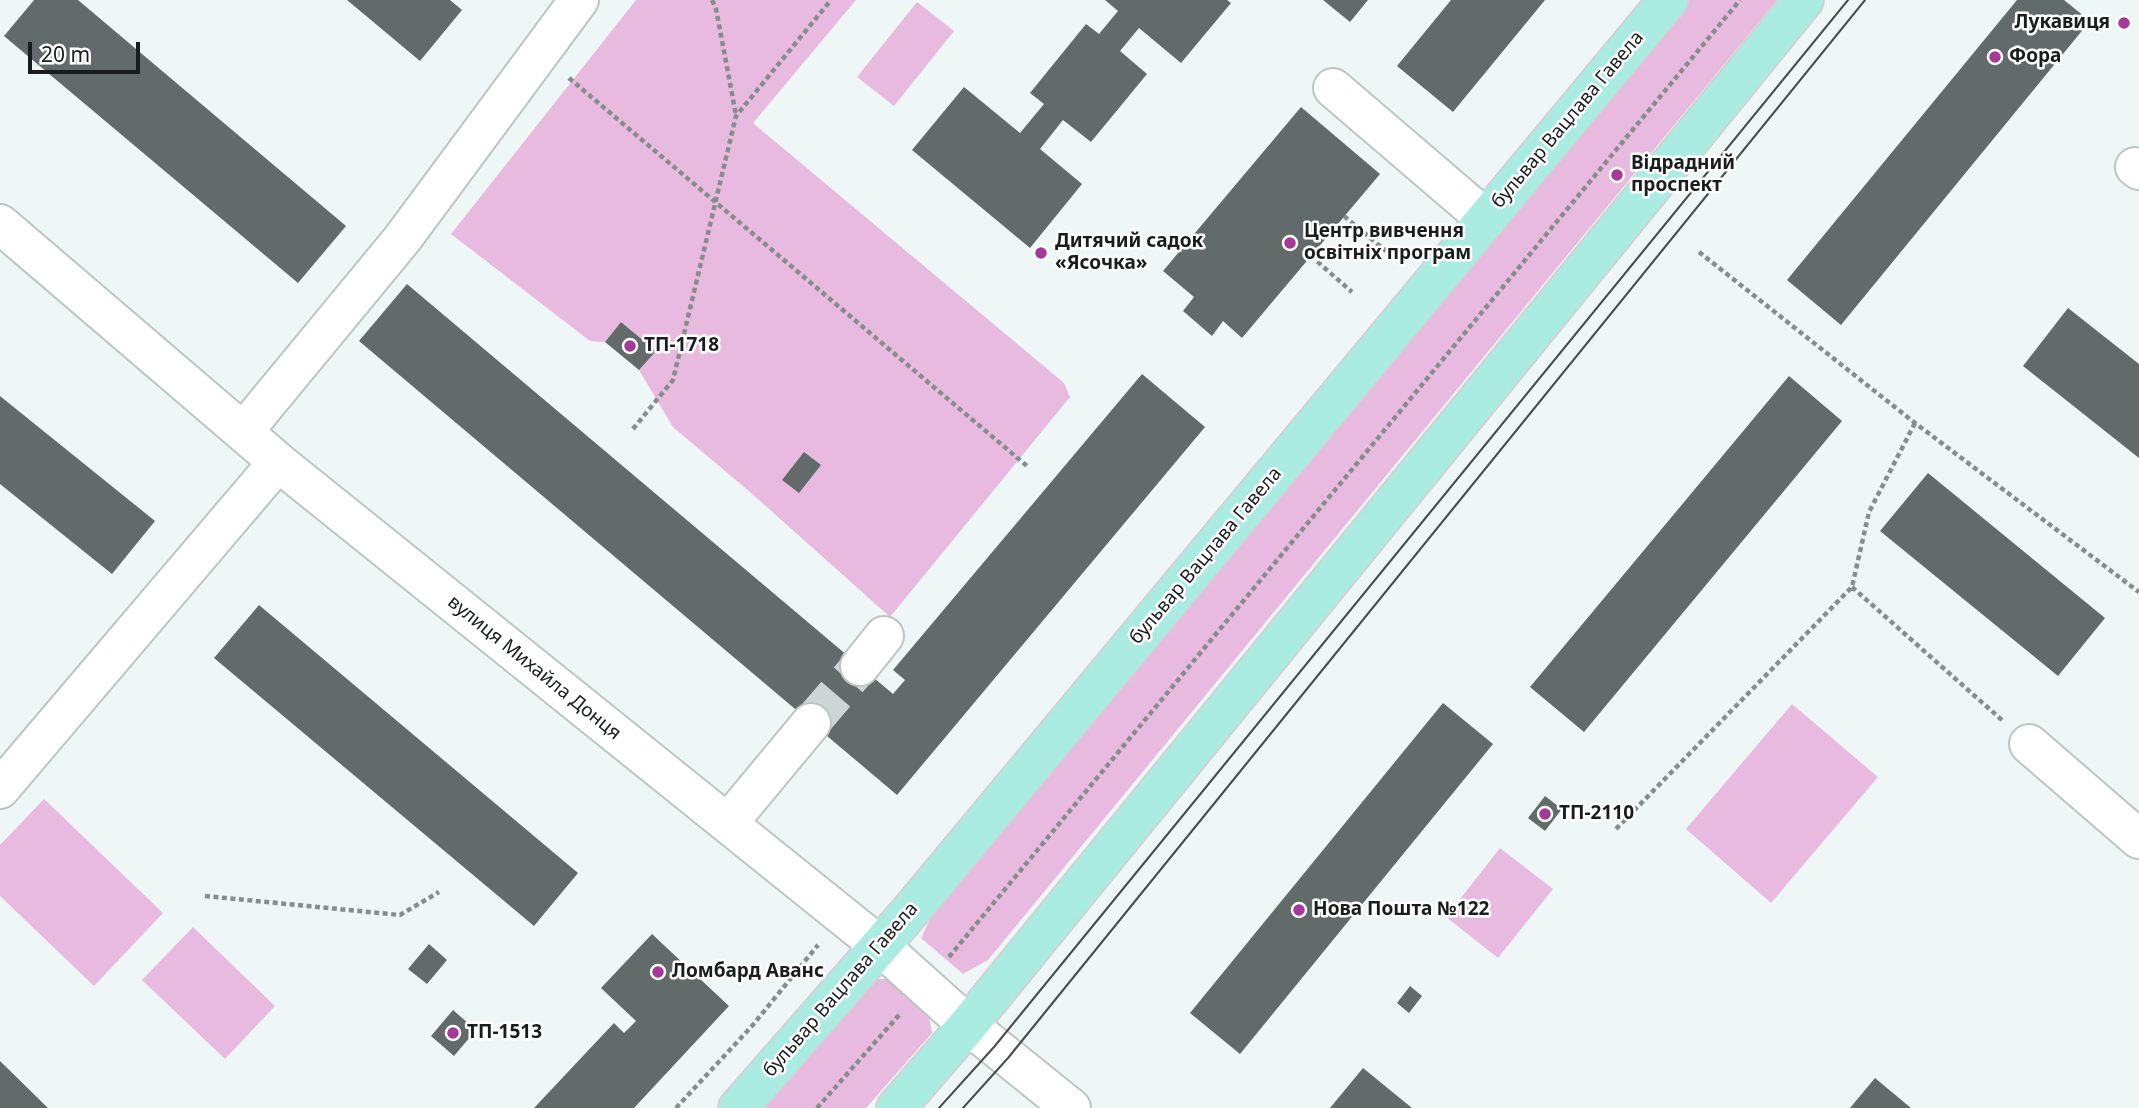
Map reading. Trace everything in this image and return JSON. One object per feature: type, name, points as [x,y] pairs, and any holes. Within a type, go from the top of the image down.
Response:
[{"type":"main road","name":"бульвар Вацлава Гавела","points":[[738,1108],[880,946],[1668,0]]},
{"type":"main road","points":[[895,1108],[968,1025],[1804,0]]},
{"type":"street","points":[[243,432],[403,238],[579,0]]},
{"type":"street","points":[[1333,88],[1486,219]]},
{"type":"street","name":"вулиця Михайла Донця","points":[[0,224],[278,462],[880,946],[968,1025],[1071,1108]]},
{"type":"street","points":[[0,789],[278,462]]},
{"type":"street","points":[[860,666],[884,636]]},
{"type":"street","points":[[728,823],[811,723]]},
{"type":"street","points":[[2029,744],[2139,838]]},
{"type":"path","points":[[633,429],[673,380],[736,116],[712,0]]},
{"type":"path","points":[[736,116],[831,0]]},
{"type":"path","points":[[817,1108],[924,986],[1740,0]]},
{"type":"path","points":[[539,52],[1027,466]]},
{"type":"path","points":[[1344,216],[1386,251]]},
{"type":"path","points":[[1699,252],[1914,423],[2139,592]]},
{"type":"path","points":[[1311,256],[1352,292]]},
{"type":"path","points":[[1616,829],[1852,587],[1869,512],[1914,423]]},
{"type":"path","points":[[1852,587],[2029,744]]},
{"type":"path","points":[[205,896],[400,915],[439,892]]},
{"type":"path","points":[[676,1108],[752,1026],[825,936]]},
{"type":"shaded area","points":[[636,0],[856,0],[753,123],[1064,383],[1070,397],[890,617],[673,427],[639,370],[655,350],[621,322],[605,342],[590,341],[451,234]]},
{"type":"shaded area","points":[[1685,0],[1777,0],[988,960],[963,974],[921,938],[934,911]]},
{"type":"shaded area","points":[[917,2],[954,31],[894,106],[857,77]]},
{"type":"shaded area","points":[[1792,704],[1878,777],[1771,903],[1686,829]]},
{"type":"shaded area","points":[[44,799],[163,913],[94,986],[0,896],[0,845]]},
{"type":"shaded area","points":[[1500,848],[1553,889],[1498,958],[1446,917]]},
{"type":"shaded area","points":[[193,927],[275,1006],[225,1059],[142,980]]},
{"type":"shaded area","points":[[877,979],[891,979],[929,1017],[932,1033],[866,1108],[763,1108]]},
{"type":"building","points":[[34,0],[78,0],[346,226],[298,283],[4,36]]},
{"type":"building","points":[[347,0],[450,0],[462,10],[420,61]]},
{"type":"building","points":[[1105,0],[1227,0],[1231,3],[1181,63],[1139,28],[1120,51],[1147,74],[1091,142],[1063,120],[1040,149],[1082,184],[1030,248],[912,150],[964,87],[1020,133],[1044,104],[1030,93],[1086,24],[1099,34],[1118,11]]},
{"type":"building","points":[[1323,0],[1368,0],[1350,22]]},
{"type":"building","points":[[1451,0],[1545,0],[1453,112],[1397,66]]},
{"type":"building","points":[[2017,0],[2064,0],[2090,21],[1841,325],[1787,280]]},
{"type":"building","points":[[1301,107],[1380,174],[1242,338],[1223,321],[1212,336],[1183,311],[1194,297],[1163,271]]},
{"type":"building","points":[[407,284],[893,694],[905,680],[893,670],[1142,374],[1205,427],[897,795],[359,341]]},
{"type":"building","points":[[2068,308],[2139,364],[2139,458],[2023,366]]},
{"type":"building","name":"ТП-1718","points":[[621,322],[656,351],[639,370],[605,342]]},
{"type":"building","points":[[1789,376],[1842,421],[1584,732],[1530,687]]},
{"type":"building","points":[[0,396],[155,521],[112,574],[0,484]]},
{"type":"building","points":[[804,452],[821,465],[799,493],[782,480]]},
{"type":"building","points":[[1928,473],[2105,618],[2058,676],[1880,531]]},
{"type":"building","points":[[259,605],[578,873],[534,926],[214,658]]},
{"type":"building","points":[[1443,703],[1493,744],[1240,1054],[1190,1013]]},
{"type":"building","name":"ТП-2110","points":[[1545,796],[1562,809],[1545,831],[1528,818]]},
{"type":"building","points":[[652,934],[729,1006],[634,1108],[534,1108],[614,1023],[624,1033],[636,1021],[601,988]]},
{"type":"building","points":[[429,944],[447,960],[427,984],[408,969]]},
{"type":"building","points":[[1410,986],[1422,996],[1409,1013],[1397,1003]]},
{"type":"building","name":"ТП-1513","points":[[453,1010],[476,1030],[454,1056],[431,1036]]},
{"type":"building","points":[[0,1061],[48,1108],[0,1108]]},
{"type":"building","points":[[1363,1068],[1412,1108],[1330,1108]]},
{"type":"building","points":[[1875,1078],[1911,1108],[1850,1108]]},
{"type":"tunnel","points":[[811,723],[860,666]]},
{"type":"tram line","points":[[939,1108],[994,1047],[1848,0]]},
{"type":"tram line","points":[[963,1108],[1008,1058],[1865,0]]},
{"type":"place","name":"Лукавиця","points":[[2124,23]]},
{"type":"place","name":"Фора","points":[[1995,57]]},
{"type":"place","name":"Відрадний проспект","points":[[1617,175]]},
{"type":"place","name":"Центр вивчення освітніх програм","points":[[1290,243]]},
{"type":"place","name":"Дитячий садок «Ясочка»","points":[[1041,253]]},
{"type":"place","name":"ТП-1718","points":[[630,346]]},
{"type":"place","name":"ТП-2110","points":[[1545,814]]},
{"type":"place","name":"Нова Пошта №122","points":[[1299,910]]},
{"type":"place","name":"Ломбард Аванс","points":[[658,972]]},
{"type":"place","name":"ТП-1513","points":[[453,1033]]}]
